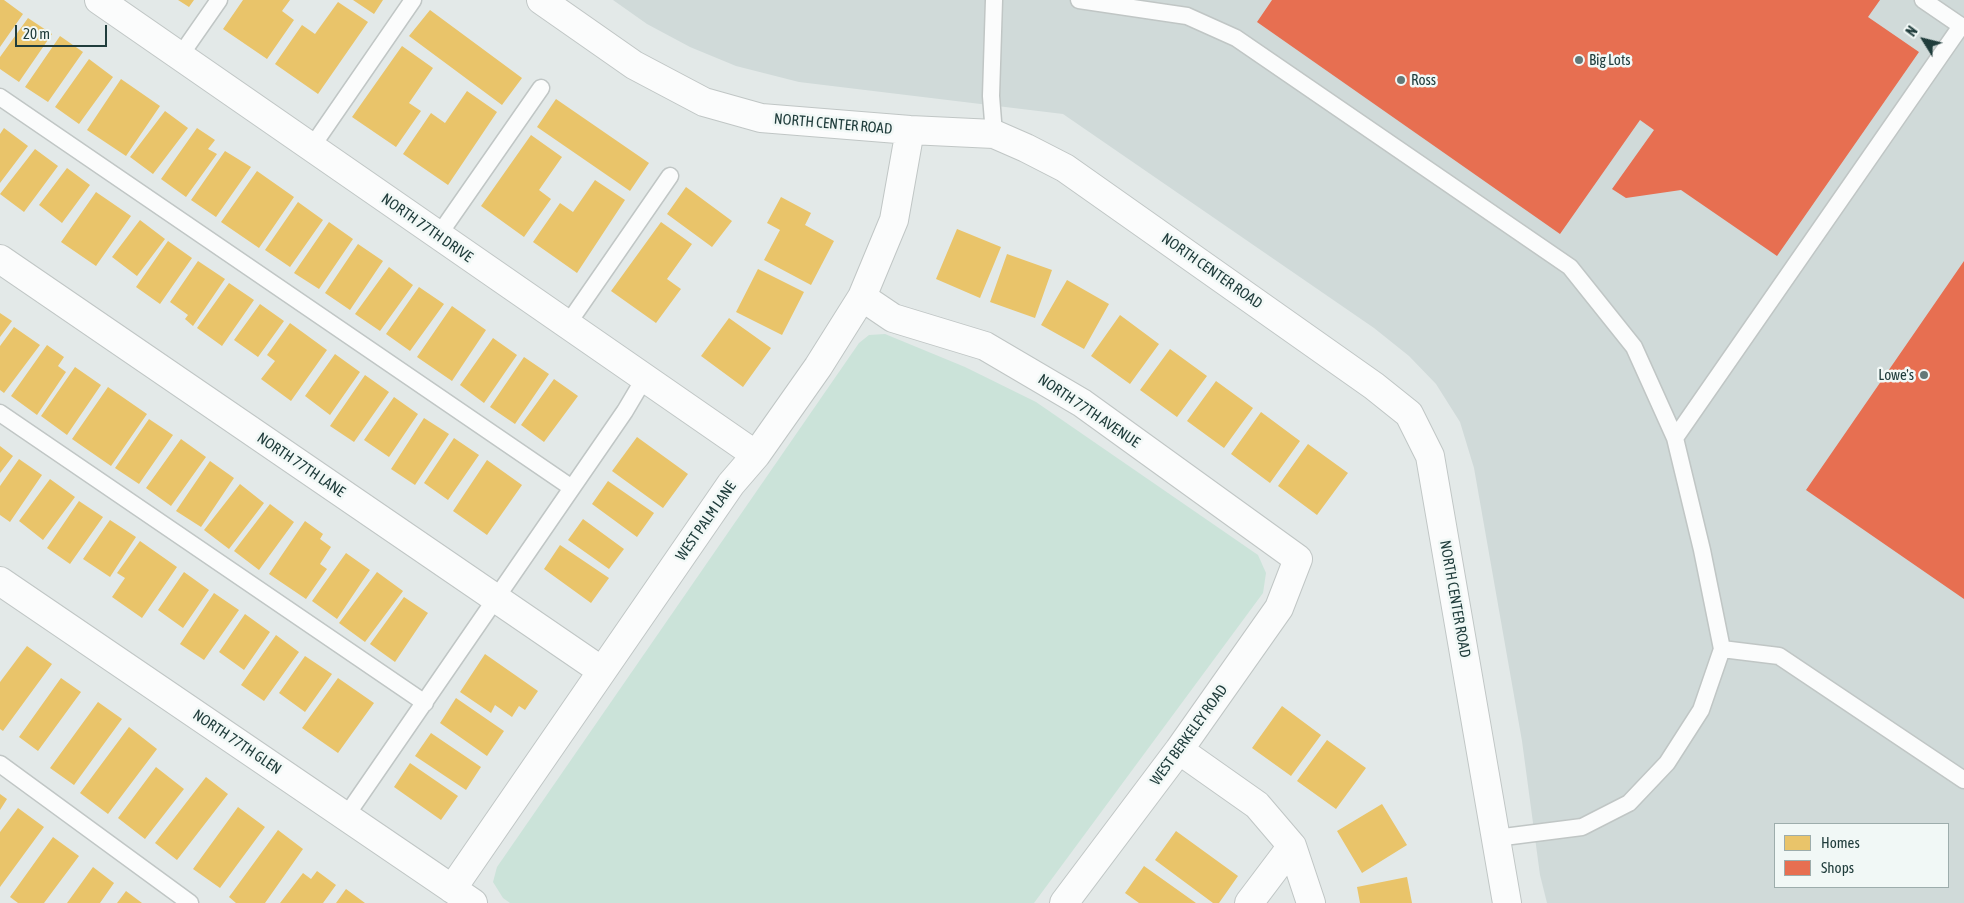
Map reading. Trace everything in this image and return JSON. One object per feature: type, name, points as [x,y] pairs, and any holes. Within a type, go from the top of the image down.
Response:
[{"type":"street","name":"NORTH 77TH DRIVE","points":[[99,0],[756,456]]},
{"type":"street","name":"NORTH CENTER ROAD","points":[[541,0],[634,66],[704,102],[761,118],[910,130],[994,134],[1066,168],[1374,386],[1409,414],[1430,456],[1507,903]]},
{"type":"street","name":"WEST PALM LANE","points":[[463,896],[602,671],[731,484],[756,456],[818,367],[862,297],[894,220],[910,130]]},
{"type":"street","name":"NORTH 77TH LANE","points":[[0,258],[602,671]]},
{"type":"street","name":"NORTH 77TH AVENUE","points":[[862,297],[893,318],[985,346],[1082,403],[1298,559]]},
{"type":"street","name":"WEST BERKELEY ROAD","points":[[1064,903],[1179,750],[1279,608],[1298,559]]},
{"type":"street","name":"NORTH 77TH GLEN","points":[[0,580],[463,896]]},
{"type":"street","points":[[1179,750],[1257,805],[1292,846],[1311,903]]},
{"type":"street","points":[[1249,903],[1292,846]]},
{"type":"lane","points":[[180,56],[219,0]]},
{"type":"lane","points":[[311,148],[413,0]]},
{"type":"lane","points":[[994,0],[991,96],[994,134]]},
{"type":"lane","points":[[1079,0],[1187,16],[1236,38],[1570,267],[1634,347],[1675,438],[1702,550],[1722,649],[1701,710],[1667,763],[1629,803],[1582,827],[1496,838]]},
{"type":"lane","points":[[1675,438],[1963,27],[1923,0]]},
{"type":"lane","points":[[438,236],[541,88]]},
{"type":"lane","points":[[0,97],[572,488]]},
{"type":"lane","points":[[567,325],[670,176]]},
{"type":"lane","points":[[346,816],[625,411],[644,378]]},
{"type":"lane","points":[[0,413],[425,703]]},
{"type":"lane","points":[[1722,649],[1779,656],[1964,780]]},
{"type":"lane","points":[[0,764],[190,903]]},
{"type":"shaded area","points":[[613,0],[1964,0],[1964,903],[1547,903],[1540,875],[1522,741],[1474,468],[1460,422],[1436,384],[1409,356],[1374,328],[1063,114],[799,82],[736,66],[690,47],[647,24]]},
{"type":"green space","points":[[885,334],[965,367],[1036,402],[1258,555],[1266,573],[1263,593],[1034,903],[510,903],[503,898],[493,882],[497,867],[859,343],[869,335]]},
{"type":"building: Homes","points":[[0,0],[4,0],[23,14],[0,47]]},
{"type":"building: Homes","points":[[178,0],[194,0],[189,7]]},
{"type":"building: Homes","points":[[243,0],[290,0],[282,11],[294,20],[267,59],[223,29]]},
{"type":"building: Homes","points":[[353,0],[383,0],[374,14]]},
{"type":"building: Homes","points":[[338,2],[368,22],[318,94],[275,64],[302,25],[315,34]]},
{"type":"building: Homes","points":[[430,10],[522,78],[502,105],[409,36]]},
{"type":"building: Homes","points":[[28,18],[52,34],[19,82],[0,69],[0,57]]},
{"type":"building: Homes","points":[[60,36],[83,52],[48,102],[25,87]]},
{"type":"building: Homes","points":[[402,46],[433,68],[409,103],[421,111],[396,147],[352,117]]},
{"type":"building: Homes","points":[[89,59],[113,77],[79,124],[55,107]]},
{"type":"building: Homes","points":[[121,79],[160,106],[126,156],[87,130]]},
{"type":"building: Homes","points":[[467,91],[497,112],[448,185],[403,154],[431,113],[445,123]]},
{"type":"building: Homes","points":[[556,99],[649,163],[630,191],[537,127]]},
{"type":"building: Homes","points":[[165,111],[188,128],[153,174],[130,157]]},
{"type":"building: Homes","points":[[4,128],[28,146],[0,183],[0,134]]},
{"type":"building: Homes","points":[[197,128],[215,140],[208,149],[217,154],[186,197],[161,179]]},
{"type":"building: Homes","points":[[531,135],[562,157],[539,190],[551,199],[524,237],[481,206]]},
{"type":"building: Homes","points":[[35,149],[58,166],[24,212],[0,194]]},
{"type":"building: Homes","points":[[225,151],[251,167],[216,217],[191,200]]},
{"type":"building: Homes","points":[[67,168],[90,185],[62,223],[39,205]]},
{"type":"building: Homes","points":[[257,171],[294,197],[259,248],[221,222]]},
{"type":"building: Homes","points":[[595,180],[625,200],[577,273],[533,242],[560,203],[573,212]]},
{"type":"building: Homes","points":[[686,187],[732,221],[712,247],[667,214]]},
{"type":"building: Homes","points":[[96,192],[131,216],[96,266],[61,242]]},
{"type":"building: Homes","points":[[781,197],[811,213],[805,225],[834,241],[811,285],[764,260],[780,230],[767,223]]},
{"type":"building: Homes","points":[[298,202],[323,220],[290,267],[265,250]]},
{"type":"building: Homes","points":[[140,220],[165,239],[137,276],[112,257]]},
{"type":"building: Homes","points":[[329,222],[353,239],[319,289],[294,273]]},
{"type":"building: Homes","points":[[661,222],[692,244],[667,279],[681,289],[656,323],[611,291]]},
{"type":"building: Homes","points":[[957,229],[1001,247],[980,298],[936,279]]},
{"type":"building: Homes","points":[[168,241],[192,258],[160,304],[136,287]]},
{"type":"building: Homes","points":[[358,244],[383,261],[350,310],[325,293]]},
{"type":"building: Homes","points":[[1007,254],[1052,270],[1035,318],[990,302]]},
{"type":"building: Homes","points":[[198,261],[225,279],[193,326],[185,319],[188,315],[170,302]]},
{"type":"building: Homes","points":[[389,267],[413,285],[380,331],[355,314]]},
{"type":"building: Homes","points":[[758,269],[804,292],[782,335],[736,312]]},
{"type":"building: Homes","points":[[1067,280],[1109,304],[1084,349],[1041,325]]},
{"type":"building: Homes","points":[[229,283],[254,300],[222,346],[197,328]]},
{"type":"building: Homes","points":[[419,287],[444,304],[410,351],[386,334]]},
{"type":"building: Homes","points":[[260,304],[284,321],[258,357],[234,340]]},
{"type":"building: Homes","points":[[452,306],[486,330],[452,381],[417,357]]},
{"type":"building: Homes","points":[[0,313],[12,321],[0,337]]},
{"type":"building: Homes","points":[[1120,315],[1159,344],[1130,384],[1091,356]]},
{"type":"building: Homes","points":[[729,318],[771,348],[743,387],[701,356]]},
{"type":"building: Homes","points":[[290,323],[327,350],[291,401],[261,379],[275,361],[267,355]]},
{"type":"building: Homes","points":[[14,327],[40,345],[4,393],[0,390],[0,346]]},
{"type":"building: Homes","points":[[493,338],[517,355],[484,403],[460,385]]},
{"type":"building: Homes","points":[[47,345],[64,357],[58,366],[66,372],[37,415],[11,396]]},
{"type":"building: Homes","points":[[1170,349],[1207,376],[1177,417],[1140,390]]},
{"type":"building: Homes","points":[[335,354],[360,372],[330,415],[305,396]]},
{"type":"building: Homes","points":[[524,357],[549,374],[515,424],[490,407]]},
{"type":"building: Homes","points":[[75,367],[101,385],[67,435],[41,416]]},
{"type":"building: Homes","points":[[365,375],[389,392],[354,442],[330,426]]},
{"type":"building: Homes","points":[[554,379],[578,396],[544,442],[521,425]]},
{"type":"building: Homes","points":[[1216,381],[1253,408],[1224,448],[1187,421]]},
{"type":"building: Homes","points":[[108,387],[147,414],[111,466],[72,439]]},
{"type":"building: Homes","points":[[394,397],[418,414],[389,457],[364,440]]},
{"type":"building: Homes","points":[[1261,412],[1300,441],[1270,483],[1231,454]]},
{"type":"building: Homes","points":[[424,418],[449,434],[415,485],[391,469]]},
{"type":"building: Homes","points":[[149,419],[173,435],[139,484],[115,468]]},
{"type":"building: Homes","points":[[637,437],[688,474],[663,508],[612,471]]},
{"type":"building: Homes","points":[[454,438],[479,455],[448,500],[424,483]]},
{"type":"building: Homes","points":[[181,439],[206,457],[171,506],[146,488]]},
{"type":"building: Homes","points":[[1308,444],[1348,473],[1317,515],[1278,486]]},
{"type":"building: Homes","points":[[0,446],[13,456],[0,473]]},
{"type":"building: Homes","points":[[19,459],[42,475],[10,522],[0,515],[0,486]]},
{"type":"building: Homes","points":[[487,460],[522,485],[487,535],[453,511]]},
{"type":"building: Homes","points":[[210,461],[234,478],[201,527],[176,511]]},
{"type":"building: Homes","points":[[50,479],[75,497],[43,540],[19,521]]},
{"type":"building: Homes","points":[[608,481],[654,513],[637,537],[592,504]]},
{"type":"building: Homes","points":[[240,484],[264,503],[229,549],[204,530]]},
{"type":"building: Homes","points":[[79,501],[103,517],[70,564],[47,548]]},
{"type":"building: Homes","points":[[270,504],[294,522],[259,570],[234,551]]},
{"type":"building: Homes","points":[[583,519],[624,549],[609,569],[568,540]]},
{"type":"building: Homes","points":[[110,520],[136,537],[110,577],[83,559]]},
{"type":"building: Homes","points":[[305,521],[323,534],[320,539],[331,547],[320,564],[327,569],[306,599],[269,574]]},
{"type":"building: Homes","points":[[140,541],[177,567],[142,618],[112,597],[125,578],[117,573]]},
{"type":"building: Homes","points":[[560,545],[609,578],[591,603],[544,569]]},
{"type":"building: Homes","points":[[346,553],[370,570],[337,619],[312,601]]},
{"type":"building: Homes","points":[[184,572],[209,590],[183,628],[158,610]]},
{"type":"building: Homes","points":[[377,572],[403,591],[365,642],[339,623]]},
{"type":"building: Homes","points":[[214,593],[239,610],[204,660],[180,644]]},
{"type":"building: Homes","points":[[404,597],[428,613],[395,662],[370,644]]},
{"type":"building: Homes","points":[[245,614],[270,632],[244,670],[219,652]]},
{"type":"building: Homes","points":[[276,635],[299,652],[264,701],[241,685]]},
{"type":"building: Homes","points":[[27,646],[52,664],[3,731],[0,729],[0,682]]},
{"type":"building: Homes","points":[[485,654],[538,691],[525,710],[519,706],[512,717],[495,705],[491,713],[460,692]]},
{"type":"building: Homes","points":[[305,656],[332,674],[305,712],[279,693]]},
{"type":"building: Homes","points":[[61,678],[81,692],[38,751],[19,737]]},
{"type":"building: Homes","points":[[338,678],[374,703],[338,753],[302,728]]},
{"type":"building: Homes","points":[[456,698],[504,731],[487,756],[440,723]]},
{"type":"building: Homes","points":[[98,702],[122,719],[74,785],[50,768]]},
{"type":"building: Homes","points":[[1282,706],[1321,735],[1291,776],[1252,748]]},
{"type":"building: Homes","points":[[129,727],[157,749],[108,814],[80,793]]},
{"type":"building: Homes","points":[[431,733],[481,767],[466,790],[415,756]]},
{"type":"building: Homes","points":[[1327,740],[1366,768],[1336,809],[1297,781]]},
{"type":"building: Homes","points":[[410,763],[458,796],[441,820],[394,787]]},
{"type":"building: Homes","points":[[156,767],[184,789],[145,839],[118,818]]},
{"type":"building: Homes","points":[[206,777],[228,794],[177,860],[155,843]]},
{"type":"building: Homes","points":[[0,794],[7,799],[0,810]]},
{"type":"building: Homes","points":[[1382,804],[1407,845],[1362,873],[1337,831]]},
{"type":"building: Homes","points":[[238,807],[265,827],[220,888],[193,869]]},
{"type":"building: Homes","points":[[18,808],[44,827],[0,887],[0,832]]},
{"type":"building: Homes","points":[[278,830],[303,849],[265,903],[236,903],[229,897]]},
{"type":"building: Homes","points":[[1176,831],[1238,876],[1219,903],[1213,903],[1155,860]]},
{"type":"building: Homes","points":[[53,837],[79,856],[44,903],[18,903],[10,897]]},
{"type":"building: Homes","points":[[1144,866],[1196,903],[1139,903],[1125,893]]},
{"type":"building: Homes","points":[[93,867],[114,883],[100,903],[67,903]]},
{"type":"building: Homes","points":[[317,871],[336,885],[323,903],[280,903],[303,873],[311,879]]},
{"type":"building: Homes","points":[[1407,877],[1412,903],[1360,903],[1357,887]]},
{"type":"building: Homes","points":[[346,889],[365,903],[336,903]]},
{"type":"building: Homes","points":[[126,891],[142,903],[117,903]]},
{"type":"building: Shops","points":[[1272,0],[1880,0],[1868,17],[1919,52],[1777,256],[1681,190],[1626,198],[1612,189],[1654,130],[1640,120],[1560,234],[1257,22]]},
{"type":"building: Shops","name":"Lowe's","points":[[1964,261],[1964,599],[1806,490]]},
{"type":"place","name":"Big Lots","points":[[1579,60]]},
{"type":"place","name":"Ross","points":[[1401,80]]},
{"type":"place","name":"Lowe's","points":[[1924,375]]}]
